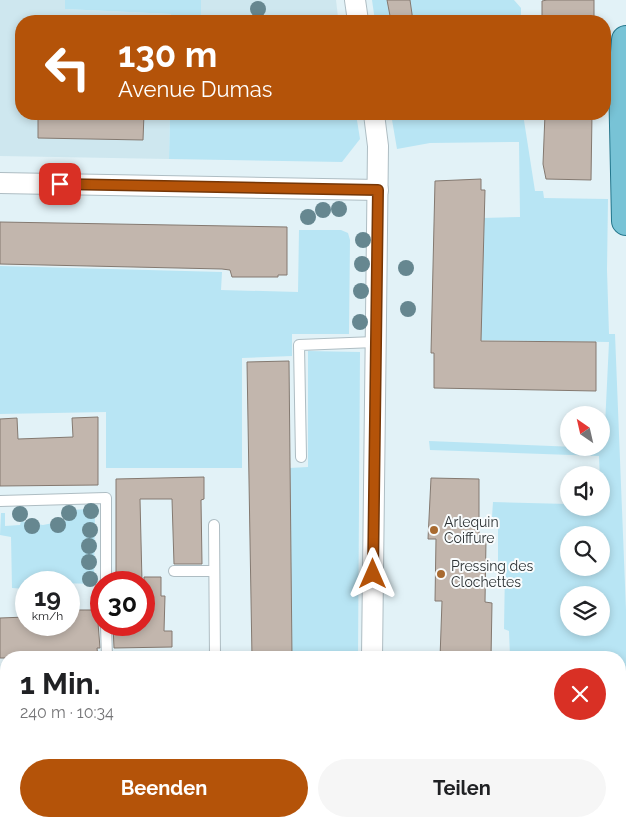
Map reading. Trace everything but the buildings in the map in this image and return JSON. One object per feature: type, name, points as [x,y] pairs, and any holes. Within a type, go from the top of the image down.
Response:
[{"type":"main road","points":[[626,40],[623,78],[626,221]]},
{"type":"street","points":[[355,0],[357,15]]},
{"type":"street","points":[[372,651],[378,190],[378,146],[375,120]]},
{"type":"street","points":[[0,183],[378,190]]},
{"type":"lane","points":[[301,457],[299,345],[375,342]]},
{"type":"lane","points":[[0,501],[106,498],[106,571]]},
{"type":"lane","points":[[214,525],[215,651]]},
{"type":"lane","points":[[174,571],[214,570]]},
{"type":"lane","points":[[106,636],[107,651]]},
{"type":"shaded area","points":[[0,0],[65,0],[65,9],[172,14],[15,15],[15,120],[170,120],[169,159],[0,156]]},
{"type":"shaded area","points":[[65,0],[201,0],[201,15],[65,9]]},
{"type":"shaded area","points":[[201,0],[336,0],[338,15],[201,15]]},
{"type":"shaded area","points":[[372,0],[514,0],[521,8],[521,15],[374,15]]},
{"type":"shaded area","points":[[170,120],[357,120],[360,139],[342,162],[169,159]]},
{"type":"shaded area","points":[[392,120],[524,120],[535,191],[543,191],[544,198],[608,199],[607,270],[609,334],[615,334],[626,651],[510,651],[509,631],[504,629],[505,568],[498,567],[498,528],[492,517],[493,502],[560,504],[560,516],[610,516],[610,466],[599,466],[599,456],[610,456],[610,406],[606,406],[609,342],[481,340],[483,218],[520,217],[519,142],[430,143],[397,149]]},
{"type":"shaded area","points":[[299,230],[341,230],[348,233],[350,240],[349,334],[292,334],[292,356],[242,358],[242,468],[106,468],[106,412],[0,414],[0,266],[222,272],[221,290],[298,292]]},
{"type":"shaded area","points":[[308,351],[360,352],[358,651],[292,651],[289,468],[308,467]]},
{"type":"shaded area","points":[[429,441],[560,446],[560,455],[430,450]]},
{"type":"shaded area","points":[[91,509],[95,513],[94,571],[90,571],[90,584],[80,584],[80,571],[15,571],[15,588],[12,588],[11,537],[0,535],[1,513],[5,513],[5,526],[20,525],[21,521],[43,525],[68,520],[69,510]]},
{"type":"place","name":"Arlequin Coiffure","points":[[434,530]]},
{"type":"place","name":"Pressing des Clochettes","points":[[441,574]]},
{"type":"route","points":[[60,184],[378,190],[373,574]]}]
